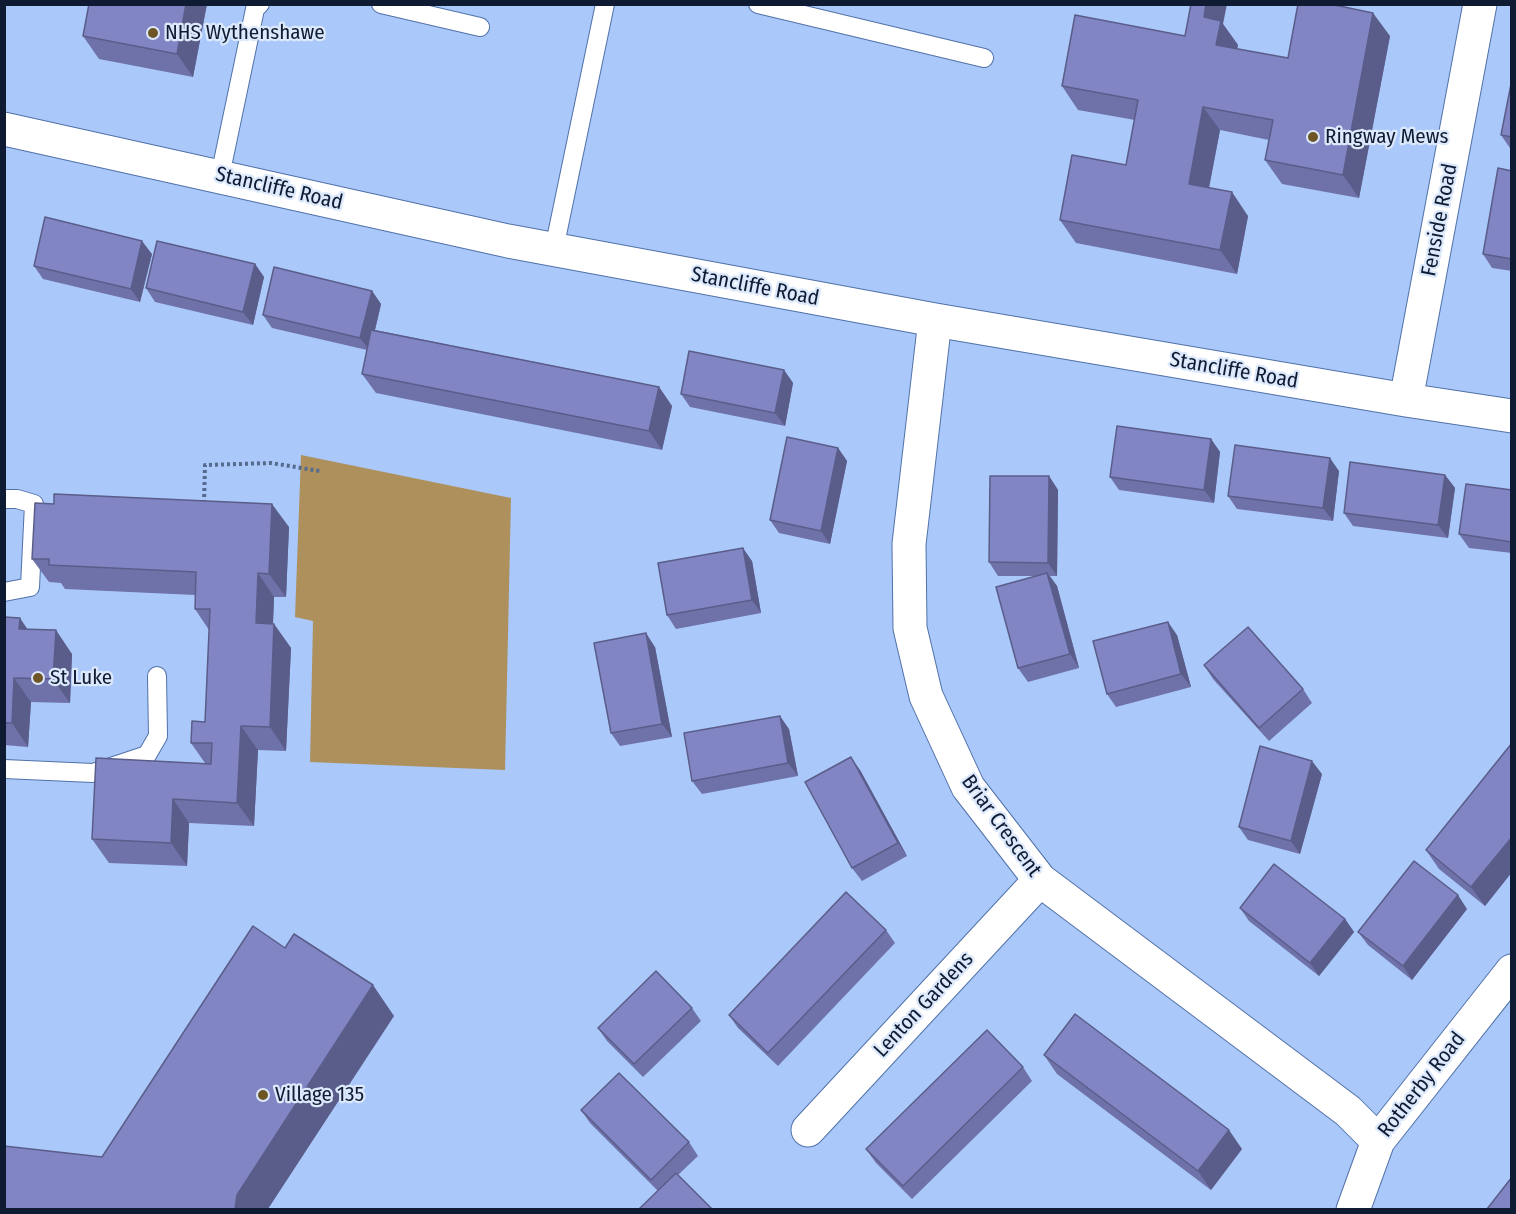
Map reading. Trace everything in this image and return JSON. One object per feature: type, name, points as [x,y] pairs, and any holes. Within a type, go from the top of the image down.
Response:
[{"type":"street","name":"Fenside Road","points":[[1406,400],[1480,4]]},
{"type":"street","name":"Stancliffe Road","points":[[4,129],[554,249],[935,320],[1512,416]]},
{"type":"street","name":"Briar Crescent","points":[[935,320],[909,544],[910,628],[926,696],[968,788],[1040,880],[1348,1111],[1378,1141]]},
{"type":"street","name":"Lenton Gardens","points":[[808,1130],[1040,880]]},
{"type":"street","name":"Rotherby Road","points":[[1353,1209],[1378,1141],[1512,971]]},
{"type":"lane","points":[[220,176],[255,9],[260,4]]},
{"type":"lane","points":[[381,4],[480,27]]},
{"type":"lane","points":[[554,249],[605,4]]},
{"type":"lane","points":[[758,4],[984,58]]},
{"type":"lane","points":[[4,499],[17,499],[34,504],[30,587],[4,592]]},
{"type":"lane","points":[[4,769],[93,773],[147,755],[158,736],[157,676]]},
{"type":"path","points":[[192,503],[204,504],[205,465],[271,463],[320,471]]},
{"type":"shaded area","points":[[301,455],[511,498],[505,770],[310,762],[313,621],[295,617]]},
{"type":"building","points":[[89,4],[186,4],[177,54],[83,36]]},
{"type":"building","name":"Ringway Mews","points":[[1191,4],[1206,4],[1204,17],[1221,21],[1216,45],[1288,58],[1298,4],[1330,4],[1373,13],[1343,175],[1265,160],[1273,120],[1203,107],[1189,184],[1232,192],[1220,250],[1060,220],[1072,155],[1126,165],[1138,100],[1062,86],[1075,15],[1185,36]]},
{"type":"building","points":[[1512,79],[1512,137],[1501,135]]},
{"type":"building","points":[[1498,168],[1512,171],[1512,259],[1483,254]]},
{"type":"building","points":[[45,217],[142,241],[131,289],[34,266]]},
{"type":"building","points":[[157,241],[255,264],[243,312],[146,288]]},
{"type":"building","points":[[274,267],[372,291],[360,338],[263,315]]},
{"type":"building","points":[[371,330],[659,387],[649,431],[362,374]]},
{"type":"building","points":[[689,351],[784,370],[775,413],[681,394]]},
{"type":"building","points":[[1117,426],[1211,439],[1204,490],[1110,477]]},
{"type":"building","points":[[787,437],[838,448],[821,531],[770,520]]},
{"type":"building","points":[[1235,445],[1330,458],[1323,508],[1228,496]]},
{"type":"building","points":[[1350,462],[1445,475],[1438,525],[1344,513]]},
{"type":"building","points":[[990,476],[1049,476],[1048,563],[989,562]]},
{"type":"building","points":[[1466,484],[1512,490],[1512,542],[1459,534]]},
{"type":"building","points":[[54,494],[272,504],[269,574],[258,573],[256,623],[274,624],[270,727],[241,726],[237,803],[173,799],[171,843],[92,839],[96,758],[211,764],[212,743],[191,743],[192,721],[205,722],[210,609],[195,609],[196,572],[49,565],[49,559],[32,559],[35,503],[54,504]]},
{"type":"building","points":[[743,548],[752,600],[667,615],[658,563]]},
{"type":"building","points":[[1047,573],[1070,654],[1018,668],[996,587]]},
{"type":"building","points":[[4,617],[20,618],[19,629],[56,630],[53,679],[14,678],[12,723],[4,723]]},
{"type":"building","points":[[1168,622],[1181,674],[1107,694],[1093,641]]},
{"type":"building","points":[[1248,627],[1303,689],[1259,728],[1204,665]]},
{"type":"building","points":[[646,633],[662,724],[611,733],[594,643]]},
{"type":"building","points":[[780,716],[788,763],[692,781],[684,733]]},
{"type":"building","points":[[1512,743],[1512,837],[1471,887],[1426,850]]},
{"type":"building","points":[[1260,746],[1312,761],[1291,841],[1239,827]]},
{"type":"building","points":[[851,757],[898,843],[852,868],[805,782]]},
{"type":"building","points":[[1414,861],[1458,895],[1403,966],[1358,932]]},
{"type":"building","points":[[1274,864],[1345,919],[1310,963],[1240,908]]},
{"type":"building","points":[[846,892],[886,930],[768,1053],[729,1015]]},
{"type":"building","name":"Village 135","points":[[253,926],[285,948],[294,934],[373,985],[237,1195],[235,1209],[4,1209],[4,1146],[102,1157]]},
{"type":"building","points":[[656,971],[692,1008],[634,1064],[598,1028]]},
{"type":"building","points":[[1075,1014],[1229,1130],[1198,1171],[1044,1055]]},
{"type":"building","points":[[987,1030],[1023,1067],[903,1186],[866,1149]]},
{"type":"building","points":[[619,1073],[689,1142],[651,1180],[581,1110]]},
{"type":"building","points":[[676,1173],[712,1209],[639,1209]]},
{"type":"building","points":[[1512,1177],[1512,1209],[1487,1209]]},
{"type":"place","name":"NHS Wythenshawe","points":[[153,33]]},
{"type":"place","name":"Ringway Mews","points":[[1313,137]]},
{"type":"place","name":"St Luke","points":[[38,678]]},
{"type":"place","name":"Village 135","points":[[263,1095]]}]
